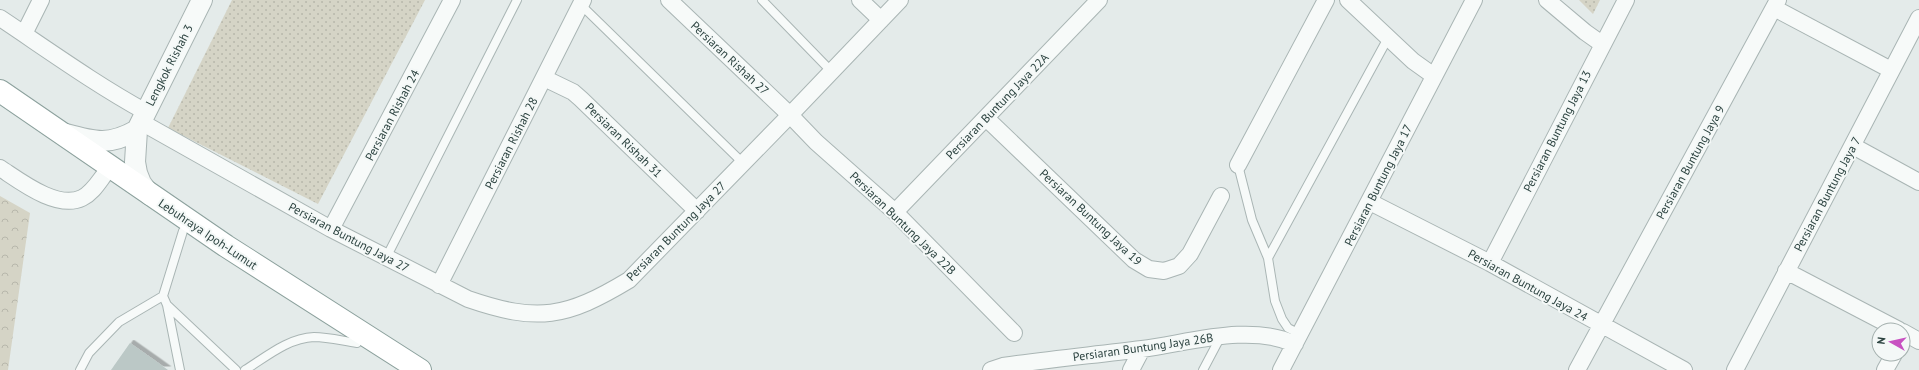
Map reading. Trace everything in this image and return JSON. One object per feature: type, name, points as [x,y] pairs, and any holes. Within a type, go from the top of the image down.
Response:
[{"type":"highway","name":"Lebuhraya Ipoh-Lumut","points":[[0,91],[150,195],[295,291],[420,370]]},
{"type":"highway","name":"Lebuhraya Ipoh-Lumut","points":[[0,105],[104,175],[183,231],[357,343],[408,370]]},
{"type":"street","points":[[24,34],[41,0]]},
{"type":"street","name":"Lengkok Rishah 3","points":[[150,195],[137,173],[135,162],[141,121],[202,0]]},
{"type":"street","name":"Persiaran Rishah 24","points":[[331,229],[452,0]]},
{"type":"street","name":"Persiaran Rishah 27","points":[[669,0],[790,115]]},
{"type":"street","points":[[860,0],[881,20]]},
{"type":"street","name":"Persiaran Buntung Jaya 27","points":[[0,18],[113,94],[141,121],[331,229],[468,299],[492,307],[518,312],[543,314],[568,310],[600,298],[629,280],[900,0]]},
{"type":"street","name":"Persiaran Buntung Jaya 22A","points":[[895,212],[1099,0]]},
{"type":"street","points":[[1238,165],[1326,0]]},
{"type":"street","points":[[1348,0],[1413,61],[1434,76]]},
{"type":"street","name":"Persiaran Buntung Jaya 17","points":[[1281,370],[1370,202],[1474,0]]},
{"type":"street","points":[[1546,0],[1602,44]]},
{"type":"street","name":"Persiaran Buntung Jaya 13","points":[[1490,263],[1626,0]]},
{"type":"street","name":"Persiaran Rishah 28","points":[[439,285],[582,3]]},
{"type":"street","points":[[1776,4],[1891,70]]},
{"type":"street","name":"Persiaran Buntung Jaya 9","points":[[1577,370],[1776,4]]},
{"type":"street","name":"Persiaran Buntung Jaya 7","points":[[1735,370],[1919,18]]},
{"type":"street","name":"Persiaran Rishah 31","points":[[544,78],[568,90],[581,99],[697,211]]},
{"type":"street","name":"Persiaran Buntung Jaya 22B","points":[[790,115],[816,142],[895,212],[1014,333]]},
{"type":"street","name":"Persiaran Buntung Jaya 19","points":[[986,118],[1134,260],[1149,269],[1164,271],[1179,266],[1190,254],[1221,196]]},
{"type":"street","points":[[62,134],[105,142],[115,141],[141,121]]},
{"type":"street","points":[[1853,146],[1919,182]]},
{"type":"street","points":[[0,168],[45,195],[70,200],[82,198],[91,191],[104,175]]},
{"type":"street","name":"Persiaran Buntung Jaya 24","points":[[1370,202],[1490,263],[1684,370]]},
{"type":"street","points":[[1786,271],[1882,322]]},
{"type":"street","name":"Persiaran Buntung Jaya 26B","points":[[991,370],[1003,366],[1056,364],[1221,336],[1268,337],[1284,340],[1297,339]]},
{"type":"street","points":[[1131,370],[1142,349]]},
{"type":"lane","points":[[386,258],[517,0]]},
{"type":"lane","points":[[762,0],[831,71]]},
{"type":"lane","points":[[582,3],[743,163]]},
{"type":"lane","points":[[1268,258],[1388,38]]},
{"type":"lane","points":[[1238,165],[1252,220],[1268,258],[1275,301],[1282,319],[1297,339]]},
{"type":"lane","points":[[80,370],[89,353],[119,322],[162,296],[183,231]]},
{"type":"lane","points":[[162,296],[167,305],[236,370]]},
{"type":"lane","points":[[167,305],[180,370]]},
{"type":"lane","points":[[1203,370],[1221,336]]},
{"type":"lane","points":[[245,370],[281,347],[298,340],[312,337],[325,337],[357,343]]},
{"type":"green space","points":[[232,0],[425,0],[318,204],[168,128]]},
{"type":"green space","points":[[1579,0],[1600,0],[1593,14]]},
{"type":"green space","points":[[0,196],[30,213],[8,370],[0,370]]},
{"type":"building","points":[[130,343],[157,362],[168,370],[111,370]]}]
